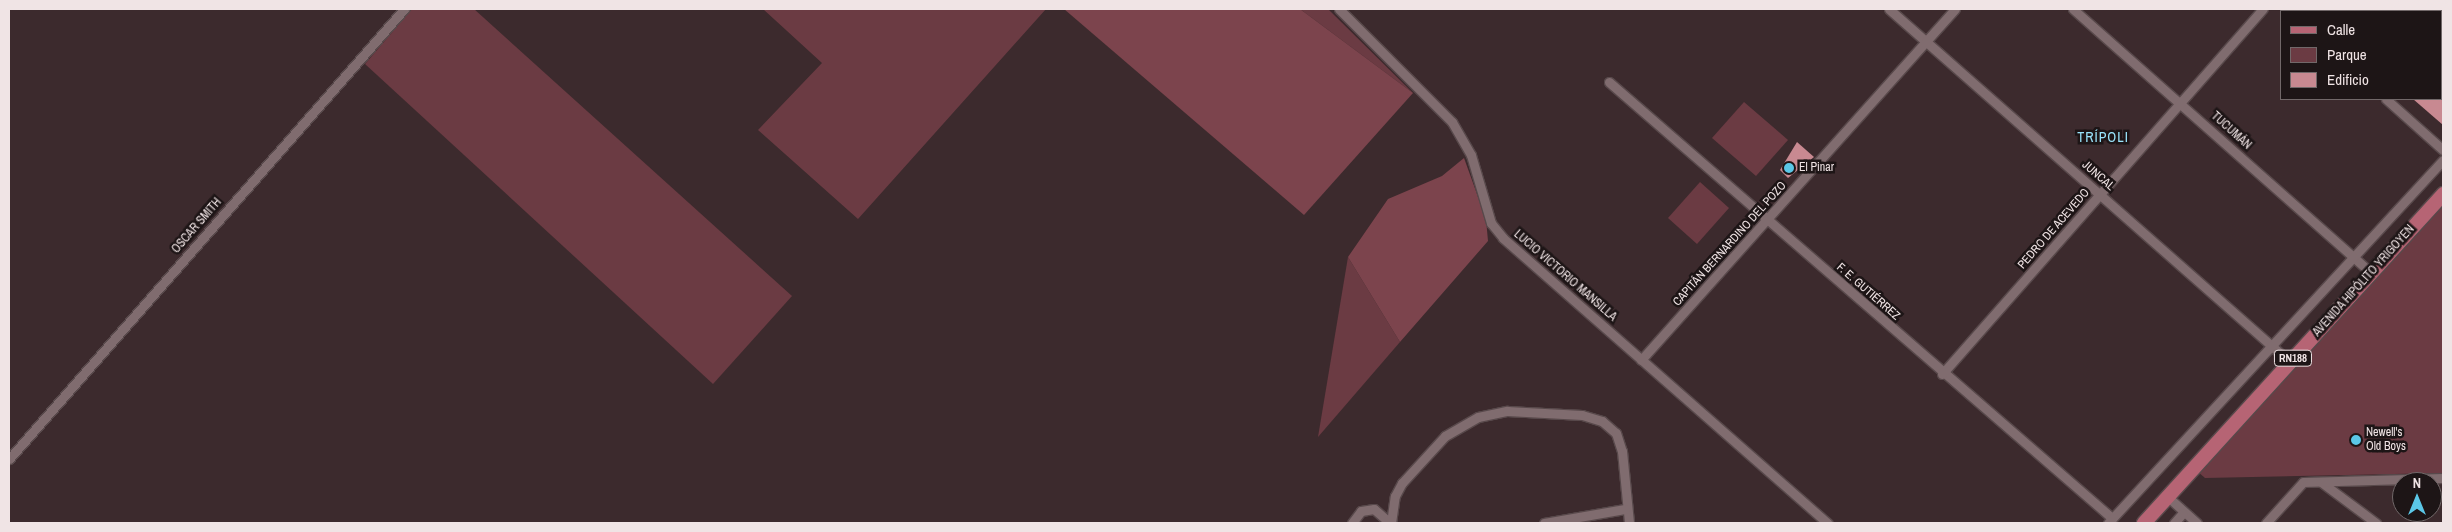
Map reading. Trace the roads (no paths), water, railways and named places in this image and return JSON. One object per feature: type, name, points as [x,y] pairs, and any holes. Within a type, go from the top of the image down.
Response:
[{"type":"main road","name":"AVENIDA HIPÓLITO YRIGOYEN","points":[[2144,523],[2443,194]]},
{"type":"street","name":"OSCAR SMITH","points":[[9,459],[404,9]]},
{"type":"street","name":"LUCIO VICTORIO MANSILLA","points":[[1339,9],[1452,122],[1471,155],[1491,223],[1502,238],[1827,523]]},
{"type":"street","name":"JUNCAL","points":[[1889,9],[2290,362]]},
{"type":"street","name":"CAPITÁN BERNARDINO DEL POZO","points":[[1642,360],[1768,221],[1955,9]]},
{"type":"street","name":"TUCUMÁN","points":[[2073,9],[2371,273]]},
{"type":"street","name":"PEDRO DE ACEVEDO","points":[[1942,374],[2263,9]]},
{"type":"street","name":"F. E. GUTIÉRREZ","points":[[1610,82],[2110,521]]},
{"type":"street","points":[[2387,100],[2443,150]]},
{"type":"street","points":[[2110,521],[2354,259],[2443,160]]},
{"type":"street","points":[[1390,523],[1395,496],[1402,483],[1445,436],[1478,417],[1507,411],[1582,415],[1602,421],[1616,433],[1622,451],[1625,509],[1628,523]]},
{"type":"street","points":[[2266,523],[2300,484],[2443,478]]},
{"type":"street","points":[[2321,482],[2376,523]]},
{"type":"street","points":[[2168,497],[2183,513],[2197,523]]},
{"type":"street","points":[[1352,523],[1361,511],[1374,509],[1390,523]]},
{"type":"street","points":[[1544,523],[1625,509]]},
{"type":"street","points":[[2174,523],[2183,513]]},
{"type":"place","name":"El Pinar","points":[[1789,168]]},
{"type":"place","name":"Newell's Old Boys","points":[[2356,440]]},
{"type":"district","name":"TRÍPOLI","points":[[2103,137]]}]
